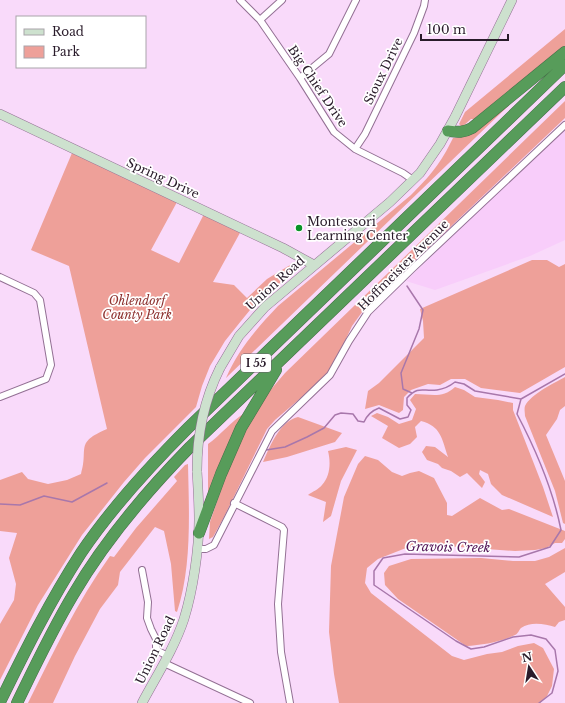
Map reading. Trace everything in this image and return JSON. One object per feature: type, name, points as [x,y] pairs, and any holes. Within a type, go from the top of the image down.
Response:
[{"type":"highway","points":[[448,131],[465,132],[472,128],[565,52]]},
{"type":"highway","name":"I 55","points":[[0,702],[33,635],[65,579],[101,526],[142,476],[188,428],[565,65]]},
{"type":"highway","name":"I 55","points":[[17,703],[42,651],[74,594],[91,567],[128,515],[154,484],[190,447],[565,87]]},
{"type":"highway","points":[[199,534],[221,474],[241,428],[286,355]]},
{"type":"main road","name":"Union Road","points":[[142,703],[166,660],[184,618],[190,594],[199,534],[197,471],[198,445],[202,420],[212,386],[220,368],[233,346],[254,318],[274,298],[390,202],[413,180],[434,154],[448,131],[512,0]]},
{"type":"main road","name":"Spring Drive","points":[[0,114],[283,248],[314,265]]},
{"type":"street","name":"Big Chief Drive","points":[[240,0],[260,20],[300,78],[334,132],[355,149],[403,173],[413,180]]},
{"type":"street","points":[[260,20],[282,0]]},
{"type":"street","points":[[300,78],[329,54],[356,0]]},
{"type":"street","name":"Sioux Drive","points":[[355,149],[366,134],[414,33],[425,0]]},
{"type":"street","name":"Hoffmeister Avenue","points":[[197,549],[206,549],[214,545],[272,430],[330,375],[349,341],[368,312],[565,125]]},
{"type":"street","points":[[0,277],[34,293],[40,300],[51,365],[46,379],[0,397]]},
{"type":"street","points":[[234,504],[282,527],[284,530],[278,604],[281,652],[290,703]]},
{"type":"street","points":[[142,570],[148,602],[147,618],[156,639],[156,648],[158,651],[166,660],[250,703]]},
{"type":"shaded area","points":[[565,128],[565,240],[530,256],[435,290],[406,281]]},
{"type":"green space","points":[[565,29],[565,47],[474,119],[471,119],[462,127],[459,124],[465,112]]},
{"type":"green space","points":[[529,86],[226,378],[236,358],[249,340],[278,306],[411,195],[435,169],[453,138],[462,137]]},
{"type":"green space","points":[[565,101],[565,118],[365,308],[352,326],[332,369],[323,379],[275,420],[267,429],[224,517],[213,537],[209,539],[210,522],[237,443],[267,394],[285,373]]},
{"type":"green space","name":"Ohlendorf County Park","points":[[72,153],[177,202],[151,250],[179,263],[204,214],[241,231],[213,282],[234,285],[247,298],[267,279],[300,259],[302,263],[300,267],[250,310],[241,321],[225,341],[210,366],[196,407],[145,458],[82,535],[38,605],[0,680],[0,624],[14,600],[16,584],[9,558],[17,533],[0,531],[0,480],[22,472],[28,479],[48,484],[67,480],[81,474],[86,443],[90,438],[107,429],[69,266],[31,250]]},
{"type":"green space","points":[[532,260],[547,260],[559,267],[565,264],[565,367],[520,393],[481,388],[465,379],[451,379],[440,385],[428,384],[411,390],[404,397],[403,410],[399,413],[379,405],[365,409],[368,391],[379,383],[424,338],[423,321],[420,309]]},
{"type":"green space","points":[[565,377],[565,406],[560,410],[557,419],[546,435],[565,481],[565,524],[563,523],[555,491],[525,416],[525,406],[532,397],[543,389]]},
{"type":"green space","points":[[455,387],[464,390],[475,397],[513,403],[513,410],[553,517],[502,495],[491,484],[488,474],[480,470],[479,474],[485,482],[482,488],[467,473],[460,477],[451,471],[442,468],[438,464],[427,460],[422,452],[426,446],[435,447],[448,457],[440,434],[428,423],[421,421],[415,427],[417,437],[410,444],[399,448],[382,438],[388,426],[371,416],[377,413],[388,417],[399,424],[412,420],[416,409],[410,400],[415,394],[441,394],[450,391]]},
{"type":"green space","points":[[245,413],[211,490],[208,493],[208,444]]},
{"type":"green space","points":[[298,417],[342,433],[335,442],[287,457],[263,462],[276,435],[286,423]]},
{"type":"green space","points":[[346,447],[357,450],[341,481],[331,516],[323,522],[326,502],[308,495],[321,486],[327,478],[330,465],[328,451]]},
{"type":"green space","points":[[365,456],[378,460],[392,472],[402,476],[419,471],[434,478],[447,503],[447,515],[452,516],[480,498],[502,510],[509,509],[565,531],[565,539],[562,543],[555,543],[546,548],[515,551],[446,546],[406,548],[378,559],[367,568],[365,583],[371,593],[452,656],[464,660],[534,643],[543,648],[554,669],[552,686],[547,696],[540,703],[339,703],[329,632],[331,566],[344,497],[358,464]]},
{"type":"green space","points":[[188,464],[189,520],[187,558],[182,595],[177,612],[175,611],[171,564],[164,531],[155,527],[120,572],[118,585],[100,609],[75,656],[53,703],[28,703],[66,628],[98,573],[110,556],[114,557],[136,528],[177,481],[174,477],[185,465]]},
{"type":"green space","points":[[565,548],[565,572],[545,584],[565,607],[565,620],[559,622],[555,627],[542,624],[529,624],[521,628],[515,635],[491,643],[466,646],[398,599],[385,585],[384,573],[389,566],[411,559],[481,558],[513,561],[535,561],[549,557]]},
{"type":"waterway","points":[[407,286],[423,310],[419,329],[401,373],[403,389],[412,393]]},
{"type":"waterway","name":"Gravois Creek","points":[[539,703],[552,693],[558,671],[555,650],[546,639],[531,635],[513,637],[484,647],[471,649],[456,641],[374,585],[374,571],[383,558],[405,554],[519,557],[550,547],[561,530],[558,515],[543,470],[517,414],[521,399],[565,374]]},
{"type":"waterway","points":[[266,450],[285,447],[307,437],[324,428],[335,415],[341,413],[353,414],[358,421],[364,422],[366,417],[374,410],[379,408],[400,419],[408,417],[411,410],[407,405],[407,398],[411,394],[418,390],[442,389],[455,382],[464,384],[475,391],[521,399]]},
{"type":"waterway","points":[[0,504],[20,505],[44,496],[72,502],[107,483]]},
{"type":"place","name":"Montessori Learning Center","points":[[299,228]]}]
